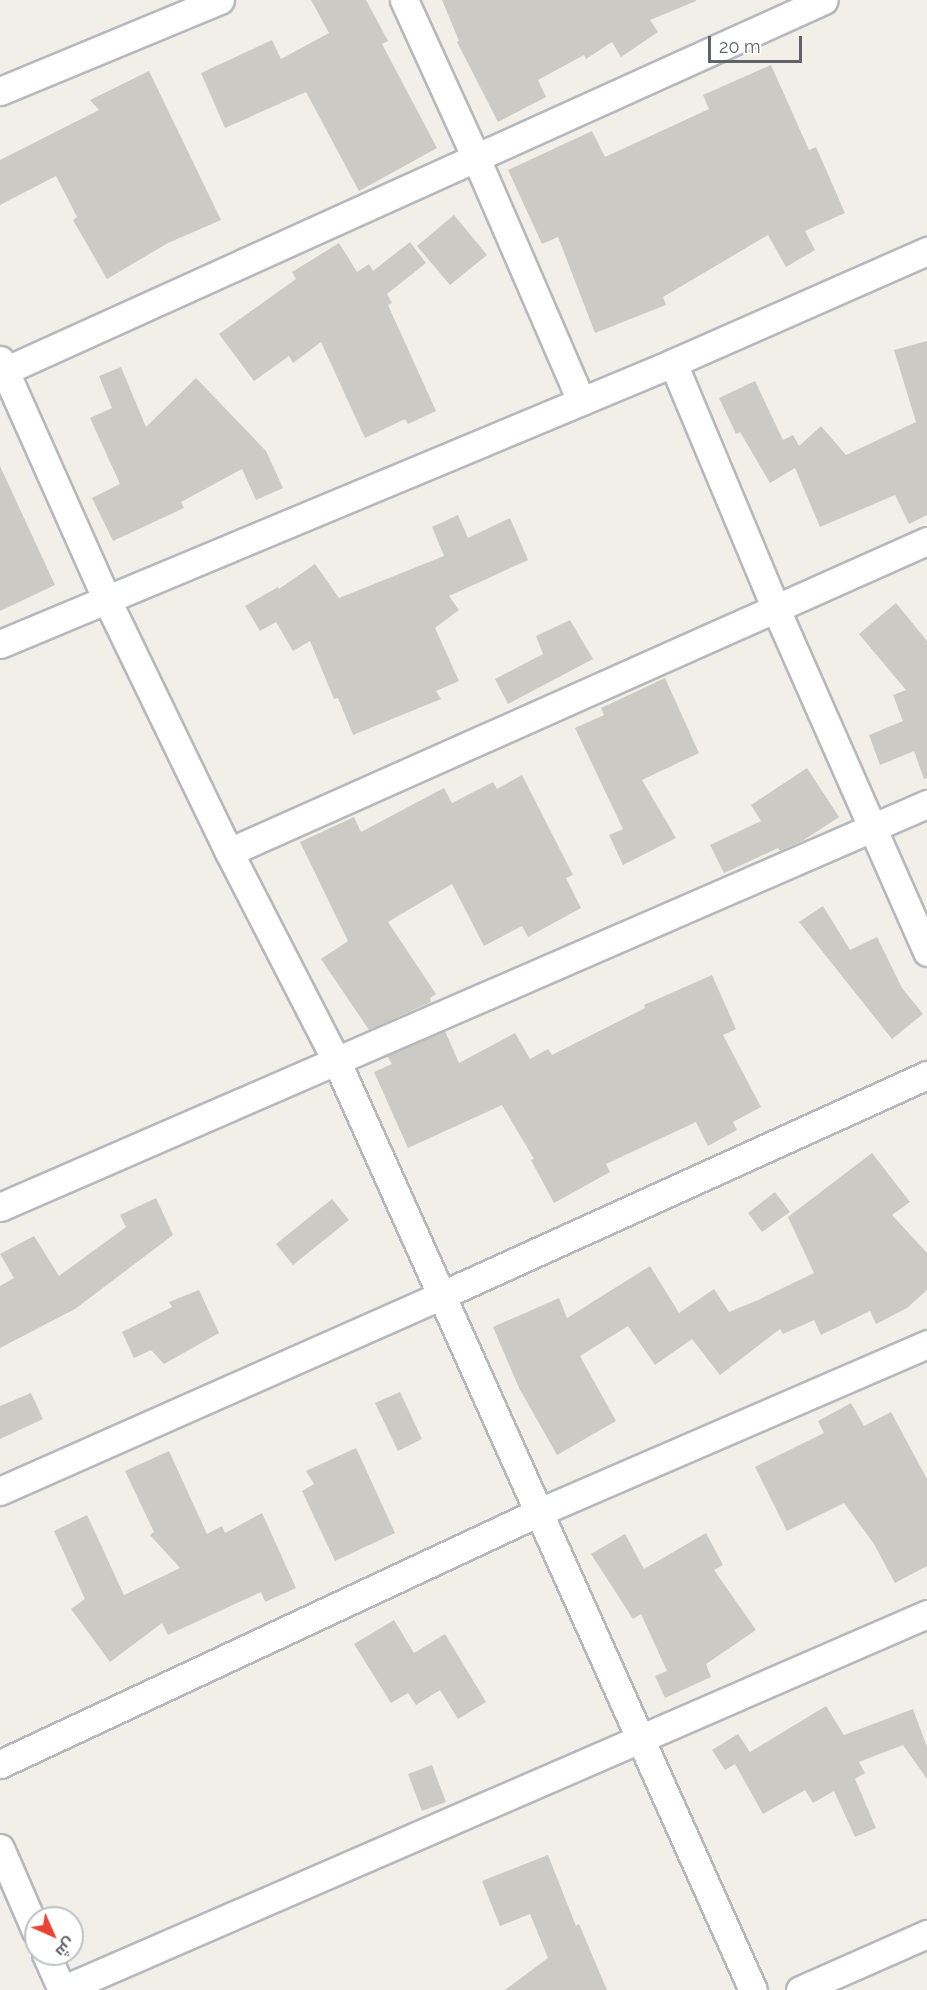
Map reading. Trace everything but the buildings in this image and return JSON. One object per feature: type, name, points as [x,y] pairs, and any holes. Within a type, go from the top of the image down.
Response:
[{"type":"street","points":[[0,91],[220,0]]},
{"type":"street","points":[[404,0],[476,158],[581,401]]},
{"type":"street","points":[[753,1990],[537,1513],[336,1060],[229,852],[107,600],[2,368],[476,158],[824,0]]},
{"type":"street","points":[[0,644],[673,363],[927,251]]},
{"type":"street","points":[[673,363],[775,607],[874,826],[927,952]]},
{"type":"street","points":[[229,852],[927,541]]},
{"type":"street","points":[[0,1207],[927,804]]},
{"type":"street","points":[[0,1491],[440,1296],[927,1075]]},
{"type":"street","points":[[0,1764],[537,1513],[927,1344]]},
{"type":"street","points":[[51,1966],[62,1990],[927,1614]]},
{"type":"street","points":[[0,1848],[25,1906]]},
{"type":"street","points":[[800,1990],[927,1934]]}]
